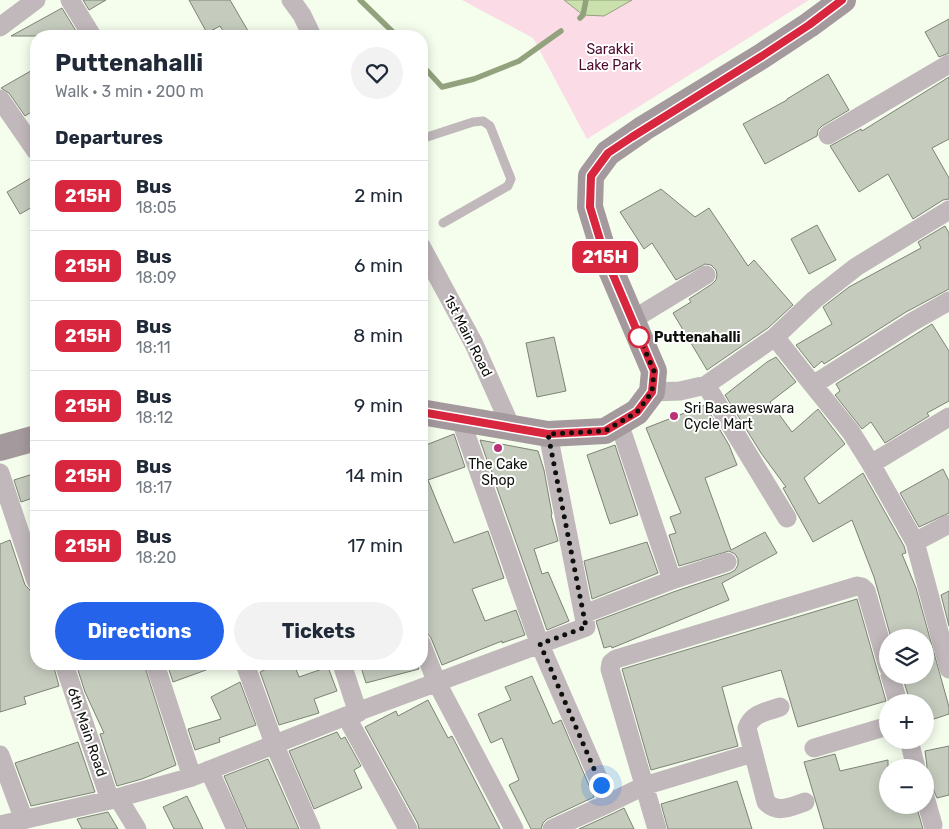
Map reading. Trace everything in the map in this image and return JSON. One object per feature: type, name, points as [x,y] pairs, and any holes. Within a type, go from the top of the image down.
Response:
[{"type":"main road","points":[[428,413],[548,434],[605,431],[637,412],[652,392],[654,371],[605,256],[590,207],[591,176],[608,153],[762,56],[809,25],[842,0]]},
{"type":"main road","points":[[0,448],[30,440]]},
{"type":"street","points":[[0,27],[36,0]]},
{"type":"street","points":[[70,0],[88,30]]},
{"type":"street","points":[[291,0],[302,15],[309,30]]},
{"type":"street","points":[[828,135],[949,64]]},
{"type":"street","points":[[0,98],[30,142]]},
{"type":"street","points":[[652,392],[680,391],[706,385],[775,337],[814,300],[856,267],[949,210]]},
{"type":"street","name":"1st Main Road","points":[[428,259],[474,344],[511,427]]},
{"type":"street","points":[[632,320],[706,276]]},
{"type":"street","points":[[813,384],[949,301]]},
{"type":"street","points":[[775,337],[851,432],[872,464],[915,542],[949,669]]},
{"type":"street","points":[[706,385],[787,518]]},
{"type":"street","points":[[872,464],[949,417]]},
{"type":"street","points":[[460,418],[540,644],[609,803]]},
{"type":"street","points":[[619,422],[672,580]]},
{"type":"street","points":[[0,824],[31,822],[201,773],[275,746],[352,714],[586,627],[548,434]]},
{"type":"street","points":[[0,473],[30,563]]},
{"type":"street","points":[[915,542],[949,524]]},
{"type":"street","points":[[584,614],[672,580],[727,562]]},
{"type":"street","points":[[657,829],[610,669],[611,663],[616,659],[857,586],[862,587],[866,591],[879,636]]},
{"type":"street","points":[[428,659],[438,683],[514,829]]},
{"type":"street","name":"6th Main Road","points":[[66,670],[114,799],[137,829]]},
{"type":"street","points":[[158,670],[201,773],[236,829]]},
{"type":"street","points":[[247,670],[275,746],[310,829]]},
{"type":"street","points":[[343,670],[352,714],[408,829]]},
{"type":"street","points":[[780,706],[756,715],[750,720],[747,728],[753,753],[766,802],[779,810],[805,802]]},
{"type":"street","points":[[814,748],[879,729]]},
{"type":"street","points":[[552,829],[644,786],[753,753]]},
{"type":"street","points":[[0,755],[31,822]]},
{"type":"street","points":[[930,814],[933,825]]},
{"type":"lane","points":[[428,137],[473,122],[483,121],[490,126],[511,179],[508,186],[443,223]]},
{"type":"green space","name":"Sarakki Lake Park","points":[[462,0],[809,0],[587,139],[533,38]]},
{"type":"shaded area","points":[[564,0],[632,0],[604,16],[583,15]]},
{"type":"building","points":[[83,0],[106,0],[89,10]]},
{"type":"building","points":[[189,0],[230,0],[248,30],[222,30],[220,26],[213,30],[205,30]]},
{"type":"building","points":[[62,8],[75,30],[30,30],[30,36],[11,36]]},
{"type":"building","points":[[949,19],[949,53],[939,57],[925,32]]},
{"type":"building","points":[[30,71],[30,113],[25,116],[9,93],[1,88]]},
{"type":"building","points":[[828,74],[849,110],[822,126],[818,130],[817,136],[765,164],[743,124],[787,100]]},
{"type":"building","points":[[949,77],[949,139],[932,148],[949,178],[949,199],[943,200],[913,219],[888,174],[859,192],[830,146],[861,129],[862,131]]},
{"type":"building","points":[[30,179],[30,208],[20,214],[7,192]]},
{"type":"building","points":[[661,189],[695,217],[709,208],[748,266],[754,260],[793,305],[768,328],[707,370],[673,313],[691,302],[689,299],[716,280],[716,270],[711,265],[705,264],[676,280],[652,243],[644,249],[620,212]]},
{"type":"building","points":[[817,225],[836,260],[809,274],[791,239]]},
{"type":"building","points":[[945,226],[949,233],[949,289],[906,312],[824,364],[822,361],[814,368],[796,345],[832,324],[823,307],[849,287],[921,248],[918,242]]},
{"type":"building","points":[[932,324],[949,351],[949,401],[927,413],[929,416],[885,443],[871,422],[862,429],[835,395],[840,391],[836,384]]},
{"type":"building","points":[[554,337],[566,391],[537,397],[526,343]]},
{"type":"building","points":[[776,357],[796,382],[770,402],[792,432],[818,409],[845,444],[804,478],[819,504],[863,473],[904,546],[906,553],[902,554],[916,588],[927,629],[888,629],[874,577],[852,520],[813,542],[783,488],[786,487],[761,453],[725,395]]},
{"type":"building","points":[[705,405],[729,445],[737,465],[705,478],[731,550],[765,532],[777,553],[722,583],[729,600],[612,648],[611,646],[604,648],[596,621],[730,573],[738,565],[738,559],[735,554],[729,551],[679,566],[669,535],[676,533],[670,517],[681,513],[646,428]]},
{"type":"building","points":[[454,434],[465,467],[428,480],[428,444]]},
{"type":"building","points":[[480,440],[538,451],[544,470],[551,515],[558,541],[534,549],[542,574],[548,572],[569,621],[547,630],[493,477],[489,459],[487,460]]},
{"type":"building","points":[[615,445],[638,515],[610,524],[587,455]]},
{"type":"building","points":[[943,469],[949,481],[949,513],[919,527],[900,493]]},
{"type":"building","points":[[30,475],[30,499],[21,502],[14,480]]},
{"type":"building","points":[[428,480],[454,543],[488,531],[504,578],[472,589],[485,621],[516,610],[525,635],[502,643],[502,641],[442,665],[428,634]]},
{"type":"building","points":[[10,540],[25,585],[30,590],[30,670],[55,670],[59,686],[24,697],[26,704],[0,712],[0,544]]},
{"type":"building","points":[[647,542],[658,573],[592,599],[584,561]]},
{"type":"building","points":[[949,591],[949,626],[941,595]]},
{"type":"building","points":[[857,599],[879,676],[879,684],[881,684],[884,694],[879,694],[879,703],[798,727],[781,670],[722,687],[738,746],[651,770],[622,669]]},
{"type":"building","points":[[934,653],[949,707],[949,714],[934,719],[934,694],[908,694],[905,684],[934,684]]},
{"type":"building","points":[[78,670],[146,670],[176,765],[142,779],[117,786],[100,734],[104,733],[85,692]]},
{"type":"building","points":[[169,670],[206,670],[173,682]]},
{"type":"building","points":[[264,670],[296,670],[299,677],[319,670],[329,670],[337,691],[314,699],[319,713],[279,725],[260,672]]},
{"type":"building","points":[[362,670],[415,670],[366,683]]},
{"type":"building","points":[[532,676],[553,724],[561,720],[594,797],[547,819],[541,829],[531,829],[509,785],[519,780],[502,738],[491,743],[478,714],[511,700],[505,687]]},
{"type":"building","points":[[240,682],[256,725],[219,738],[220,742],[195,750],[188,729],[221,719],[211,697]]},
{"type":"building","points":[[428,700],[448,738],[452,736],[500,829],[419,829],[365,727],[396,711],[398,716]]},
{"type":"building","points":[[337,732],[341,739],[345,737],[361,766],[354,770],[362,788],[314,809],[289,751]]},
{"type":"building","points":[[78,742],[95,792],[31,806],[15,763]]},
{"type":"building","points":[[949,746],[949,795],[937,798],[934,791],[934,759],[926,759],[925,751]]},
{"type":"building","points":[[835,754],[840,771],[879,762],[879,814],[919,814],[923,829],[824,829],[804,762]]},
{"type":"building","points":[[268,759],[299,829],[247,829],[224,776]]},
{"type":"building","points":[[737,781],[752,829],[668,829],[661,804]]},
{"type":"building","points":[[187,796],[203,829],[174,829],[163,807]]},
{"type":"building","points":[[624,808],[634,829],[579,829],[614,813]]},
{"type":"building","points":[[108,812],[118,829],[82,829],[77,819]]},
{"type":"waterway","points":[[360,0],[391,30]]},
{"type":"waterway","points":[[580,18],[583,15],[586,0]]},
{"type":"waterway","points":[[428,72],[442,87],[474,79],[519,61],[561,31]]},
{"type":"bus line","name":"215H","points":[[428,413],[548,434],[605,431],[637,412],[652,392],[654,371],[605,256],[590,207],[591,176],[608,153],[644,128],[762,56],[809,25],[842,0]]},
{"type":"place","name":"Puttenahalli","points":[[639,337]]},
{"type":"place","name":"Sri Basaweswara Cycle Mart","points":[[674,416]]},
{"type":"place","name":"The Cake Shop","points":[[498,448]]},
{"type":"route","points":[[601,785],[540,644],[586,627],[548,434],[605,431],[637,412],[652,392],[654,371],[639,337]]}]
